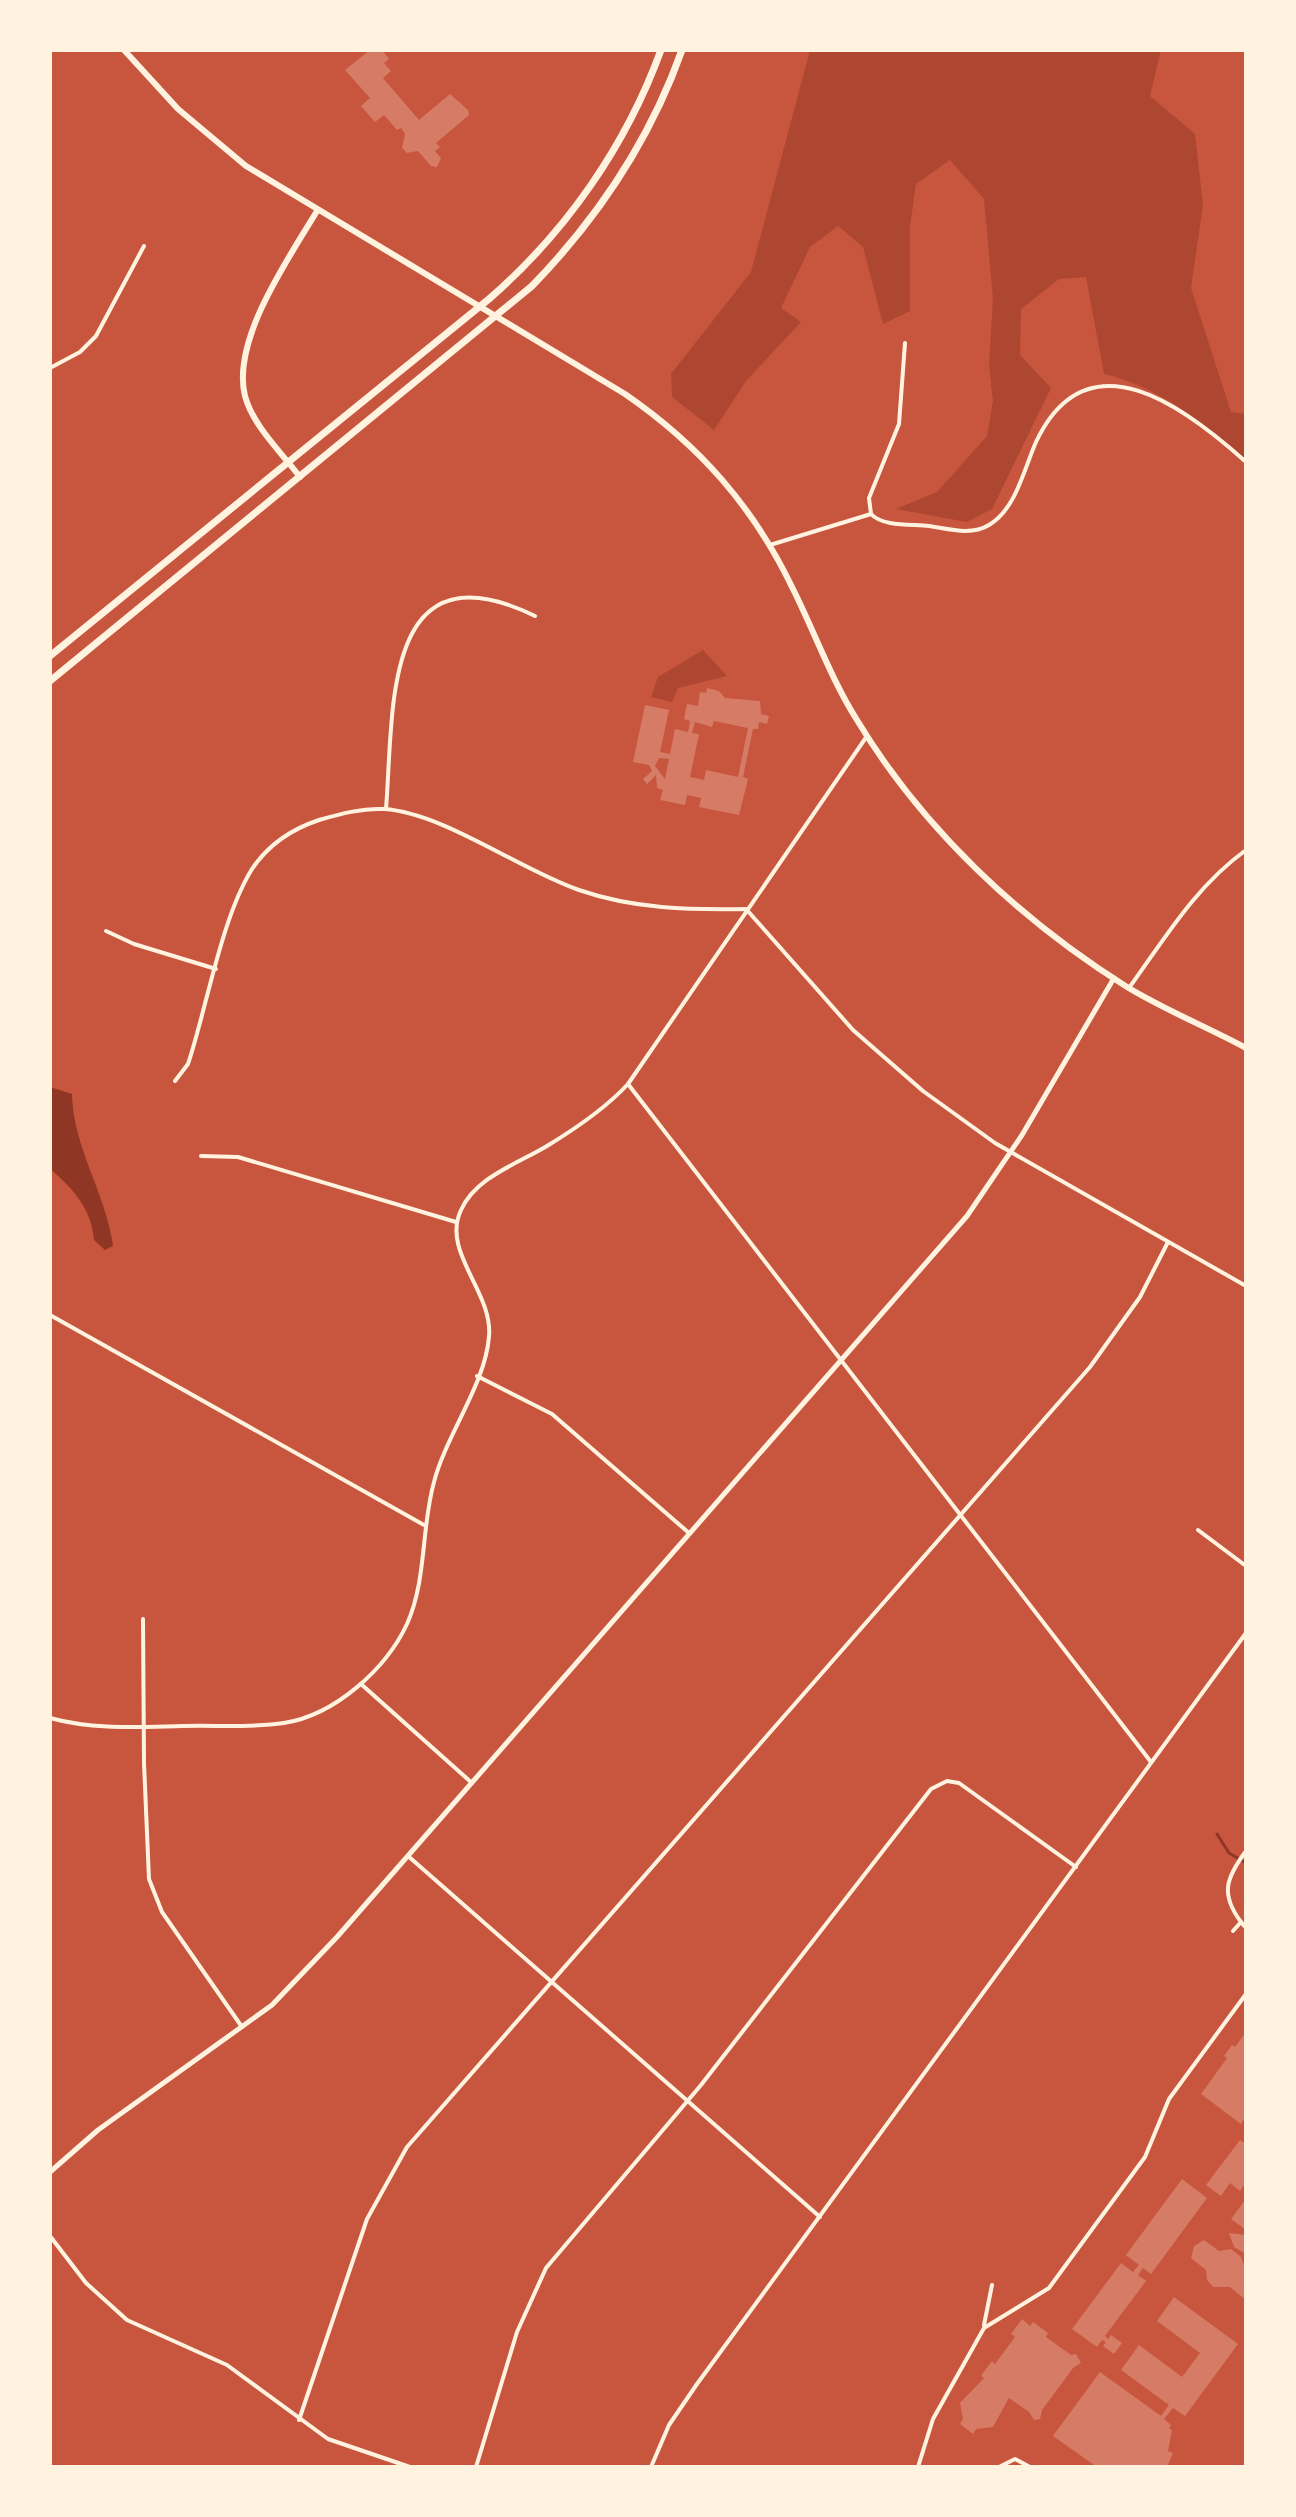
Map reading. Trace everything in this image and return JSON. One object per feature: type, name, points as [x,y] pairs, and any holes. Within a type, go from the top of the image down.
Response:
[{"type":"highway","points":[[50,656],[489,299],[537,252],[585,194],[616,147],[661,50]]},
{"type":"highway","points":[[50,681],[508,308],[558,259],[593,216],[629,163],[659,106],[682,50]]},
{"type":"main road","points":[[124,50],[169,100],[225,151],[317,211],[625,394],[683,437],[732,489],[770,545],[828,666],[867,736],[907,792],[974,864],[1043,927],[1129,988],[1246,1048]]},
{"type":"main road","points":[[301,478],[251,411],[244,389],[244,369],[261,312],[317,211]]},
{"type":"street","points":[[50,368],[80,352],[96,336],[144,246]]},
{"type":"street","points":[[871,514],[869,498],[899,424],[905,343]]},
{"type":"street","points":[[770,545],[871,514],[886,522],[959,531],[991,524],[1008,507],[1046,425],[1069,401],[1104,385],[1129,386],[1149,392],[1246,462]]},
{"type":"street","points":[[386,809],[399,661],[406,640],[420,618],[447,602],[479,598],[509,603],[535,616]]},
{"type":"street","points":[[50,1718],[85,1726],[285,1723],[313,1714],[361,1684],[390,1652],[413,1609],[420,1578],[424,1525],[434,1479],[488,1344],[489,1320],[460,1250],[456,1222],[467,1199],[477,1188],[571,1131],[628,1084],[867,736]]},
{"type":"street","points":[[175,1081],[188,1064],[245,882],[272,845],[314,822],[356,811],[386,809],[423,819],[550,878],[604,898],[663,908],[746,909],[875,1053],[1011,1153],[1246,1286]]},
{"type":"street","points":[[1129,988],[1190,902],[1211,878],[1246,850]]},
{"type":"street","points":[[106,931],[134,944],[216,969]]},
{"type":"street","points":[[50,2172],[98,2130],[242,2027],[294,1983],[408,1856],[967,1216],[1011,1153],[1114,978]]},
{"type":"street","points":[[628,1084],[1151,1762]]},
{"type":"street","points":[[201,1156],[238,1157],[456,1222]]},
{"type":"street","points":[[299,2420],[357,2245],[395,2164],[429,2120],[1111,1341],[1140,1297],[1168,1242]]},
{"type":"street","points":[[50,1315],[424,1525]]},
{"type":"street","points":[[477,1376],[552,1414],[690,1534]]},
{"type":"street","points":[[1198,1530],[1246,1566]]},
{"type":"street","points":[[143,1619],[146,1839],[153,1893],[180,1939],[242,2027]]},
{"type":"street","points":[[651,2467],[669,2425],[1246,1633]]},
{"type":"street","points":[[361,1684],[472,1783]]},
{"type":"street","points":[[476,2467],[517,2332],[546,2268],[688,2101],[919,1801],[938,1784],[952,1781],[965,1787],[1076,1867]]},
{"type":"street","points":[[1245,1852],[1227,1878],[1226,1895],[1246,1928]]},
{"type":"street","points":[[408,1856],[820,2217]]},
{"type":"street","points":[[1233,1931],[1241,1922]]},
{"type":"street","points":[[984,2328],[1049,2288],[1145,2157],[1169,2099],[1246,1994]]},
{"type":"street","points":[[50,2236],[92,2289],[127,2320],[227,2365],[299,2420],[348,2447],[410,2467]]},
{"type":"street","points":[[918,2467],[928,2428],[984,2328],[992,2285]]},
{"type":"street","points":[[999,2467],[1015,2459],[1030,2467]]},
{"type":"shaded area","points":[[810,50],[1161,50],[1150,96],[1195,134],[1203,205],[1191,288],[1231,412],[1246,414],[1246,461],[1197,420],[1163,397],[1104,374],[1086,277],[1059,279],[1021,309],[1020,355],[1051,388],[992,509],[967,522],[896,509],[937,492],[987,436],[993,401],[989,366],[993,299],[984,199],[950,160],[916,184],[910,226],[910,311],[883,324],[863,247],[838,226],[810,247],[781,308],[801,322],[746,381],[714,430],[672,397],[671,374],[751,272]]},
{"type":"shaded area","points":[[703,650],[727,676],[678,688],[672,702],[651,697],[658,677]]},
{"type":"shaded area","points":[[50,1087],[72,1094],[78,1133],[109,1226],[113,1246],[105,1250],[94,1240],[90,1219],[80,1200],[50,1169]]},
{"type":"building","points":[[370,50],[382,50],[389,59],[384,63],[391,71],[383,78],[419,120],[450,94],[468,110],[469,115],[436,143],[440,147],[435,151],[441,158],[437,167],[431,166],[418,151],[407,153],[402,148],[405,134],[401,128],[397,130],[384,115],[375,122],[361,106],[370,98],[345,70]]},
{"type":"building","points":[[707,688],[719,691],[725,698],[760,701],[761,714],[769,716],[767,724],[759,722],[758,729],[753,729],[743,777],[748,779],[739,815],[699,807],[701,798],[687,795],[685,805],[660,800],[663,790],[657,788],[656,775],[647,784],[643,779],[652,771],[649,765],[633,762],[645,705],[669,710],[660,752],[670,754],[675,729],[688,732],[690,721],[684,719],[687,704],[698,706],[700,692],[706,693]],"holes":[[[714,721],[748,728],[738,777],[706,770],[704,780],[690,777],[699,734],[692,733],[695,722],[712,727]],[[659,758],[669,759],[665,779],[655,766]]]},
{"type":"building","points":[[1246,2032],[1246,2116],[1241,2124],[1201,2094],[1227,2058],[1224,2056]]},
{"type":"building","points":[[1240,2140],[1246,2144],[1246,2182],[1240,2191],[1230,2183],[1221,2196],[1206,2185]]},
{"type":"building","points":[[1182,2179],[1207,2198],[1151,2274],[1143,2268],[1138,2275],[1146,2281],[1105,2336],[1108,2339],[1111,2335],[1122,2343],[1114,2354],[1103,2346],[1106,2342],[1102,2340],[1097,2347],[1072,2329],[1121,2263],[1133,2272],[1139,2265],[1126,2255]]},
{"type":"building","points":[[1246,2199],[1246,2230],[1231,2219]]},
{"type":"building","points":[[1229,2233],[1246,2235],[1246,2254],[1234,2247]]},
{"type":"building","points":[[1204,2240],[1219,2251],[1231,2249],[1241,2257],[1246,2270],[1246,2300],[1230,2287],[1213,2287],[1207,2280],[1206,2270],[1191,2258],[1194,2246]]},
{"type":"building","points":[[1174,2297],[1238,2344],[1185,2416],[1173,2408],[1164,2419],[1172,2430],[1168,2451],[1173,2453],[1167,2467],[1097,2467],[1053,2436],[1100,2372],[1161,2416],[1169,2405],[1121,2370],[1139,2345],[1182,2377],[1200,2353],[1157,2321]]},
{"type":"building","points":[[1022,2319],[1030,2326],[1033,2322],[1048,2333],[1046,2337],[1071,2355],[1076,2354],[1081,2363],[1073,2368],[1042,2410],[1040,2419],[1034,2420],[1029,2412],[1009,2398],[993,2427],[976,2429],[973,2434],[960,2424],[963,2419],[960,2403],[984,2378],[981,2376],[992,2361],[995,2364],[1015,2337],[1011,2334]]},
{"type":"waterway","points":[[1217,1834],[1229,1853],[1246,1863]]}]
